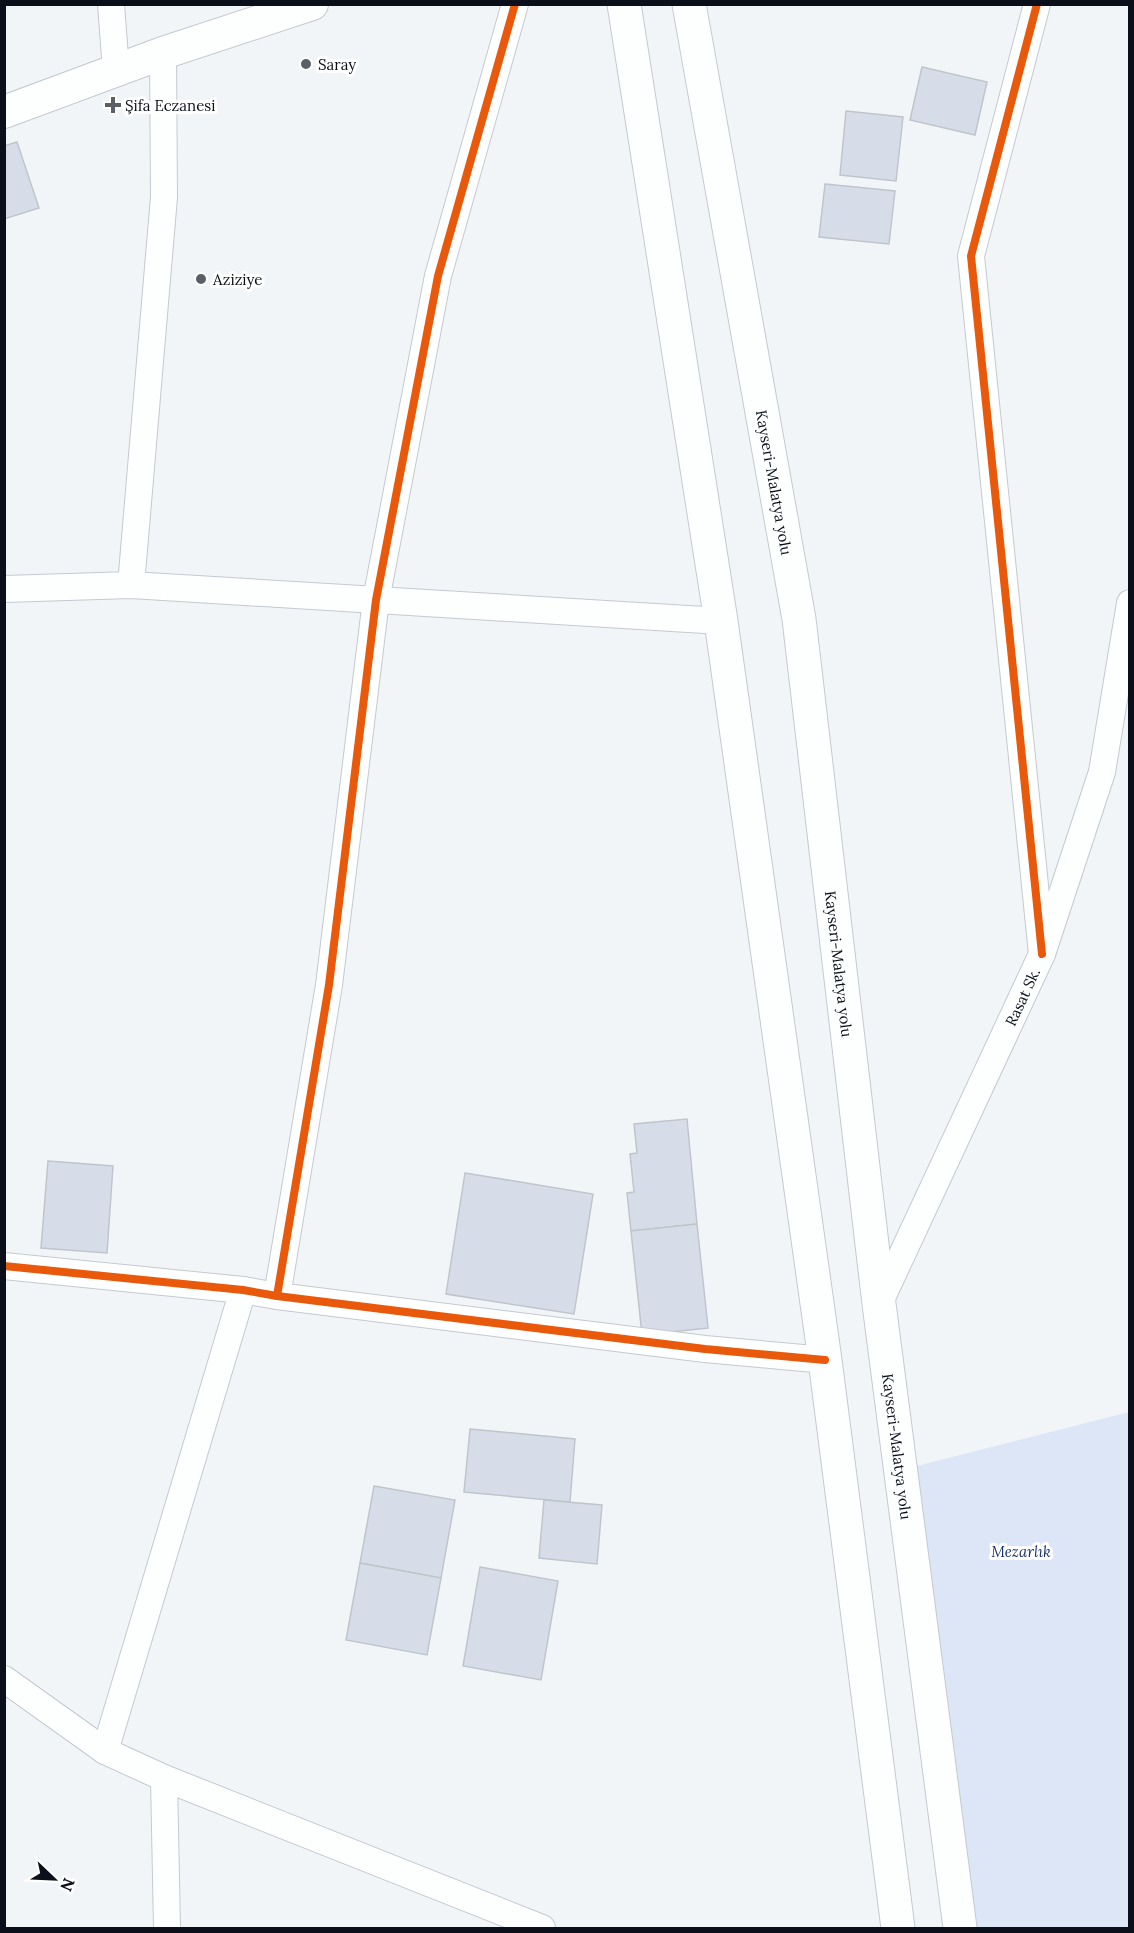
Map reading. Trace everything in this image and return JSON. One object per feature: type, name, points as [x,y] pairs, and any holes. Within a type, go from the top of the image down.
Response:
[{"type":"highway","points":[[624,4],[721,621],[825,1360],[898,1929]]},
{"type":"highway","name":"Kayseri-Malatya yolu","points":[[689,4],[799,619],[879,1304],[960,1929]]},
{"type":"street","points":[[111,4],[116,71]]},
{"type":"street","points":[[4,112],[164,53],[312,4]]},
{"type":"street","points":[[277,1296],[329,985],[376,600],[438,276],[514,4]]},
{"type":"street","points":[[1037,4],[971,256],[1042,954]]},
{"type":"street","points":[[131,585],[164,197],[164,53]]},
{"type":"street","points":[[4,589],[131,585],[721,621]]},
{"type":"street","name":"Rasat Sk.","points":[[879,1304],[1042,954],[1102,772],[1130,603]]},
{"type":"street","points":[[4,1266],[243,1290],[705,1349],[825,1360]]},
{"type":"street","points":[[105,1751],[243,1290]]},
{"type":"street","points":[[4,1679],[105,1751],[164,1778],[512,1923],[542,1929]]},
{"type":"street","points":[[164,1778],[167,1929]]},
{"type":"green space","name":"Mezarlık","points":[[1129,1412],[1129,1928],[960,1928],[901,1470]]},
{"type":"building","points":[[922,67],[987,82],[975,135],[910,120]]},
{"type":"building","points":[[846,111],[903,117],[896,181],[840,175]]},
{"type":"building","points":[[17,142],[39,208],[4,219],[4,146]]},
{"type":"building","points":[[825,184],[895,191],[889,244],[819,237]]},
{"type":"building","points":[[687,1119],[697,1224],[631,1231],[627,1193],[634,1192],[630,1154],[637,1153],[634,1124]]},
{"type":"building","points":[[48,1161],[113,1166],[107,1253],[41,1248]]},
{"type":"building","points":[[465,1173],[593,1194],[574,1314],[446,1294]]},
{"type":"building","points":[[697,1224],[708,1328],[642,1335],[631,1231]]},
{"type":"building","points":[[470,1429],[575,1439],[570,1502],[464,1492]]},
{"type":"building","points":[[374,1486],[455,1500],[441,1578],[360,1563]]},
{"type":"building","points":[[544,1500],[602,1505],[597,1564],[539,1558]]},
{"type":"building","points":[[360,1563],[441,1578],[427,1655],[346,1640]]},
{"type":"building","points":[[480,1567],[558,1581],[541,1680],[463,1666]]},
{"type":"cycle path","points":[[277,1296],[329,985],[376,600],[438,276],[515,4]]},
{"type":"cycle path","points":[[1037,4],[971,256],[1042,954]]},
{"type":"cycle path","points":[[4,1266],[243,1290],[705,1349],[825,1360]]},
{"type":"place","name":"Saray","points":[[306,64]]},
{"type":"place","name":"Şifa Eczanesi","points":[[113,105]]},
{"type":"place","name":"Aziziye","points":[[201,279]]}]
